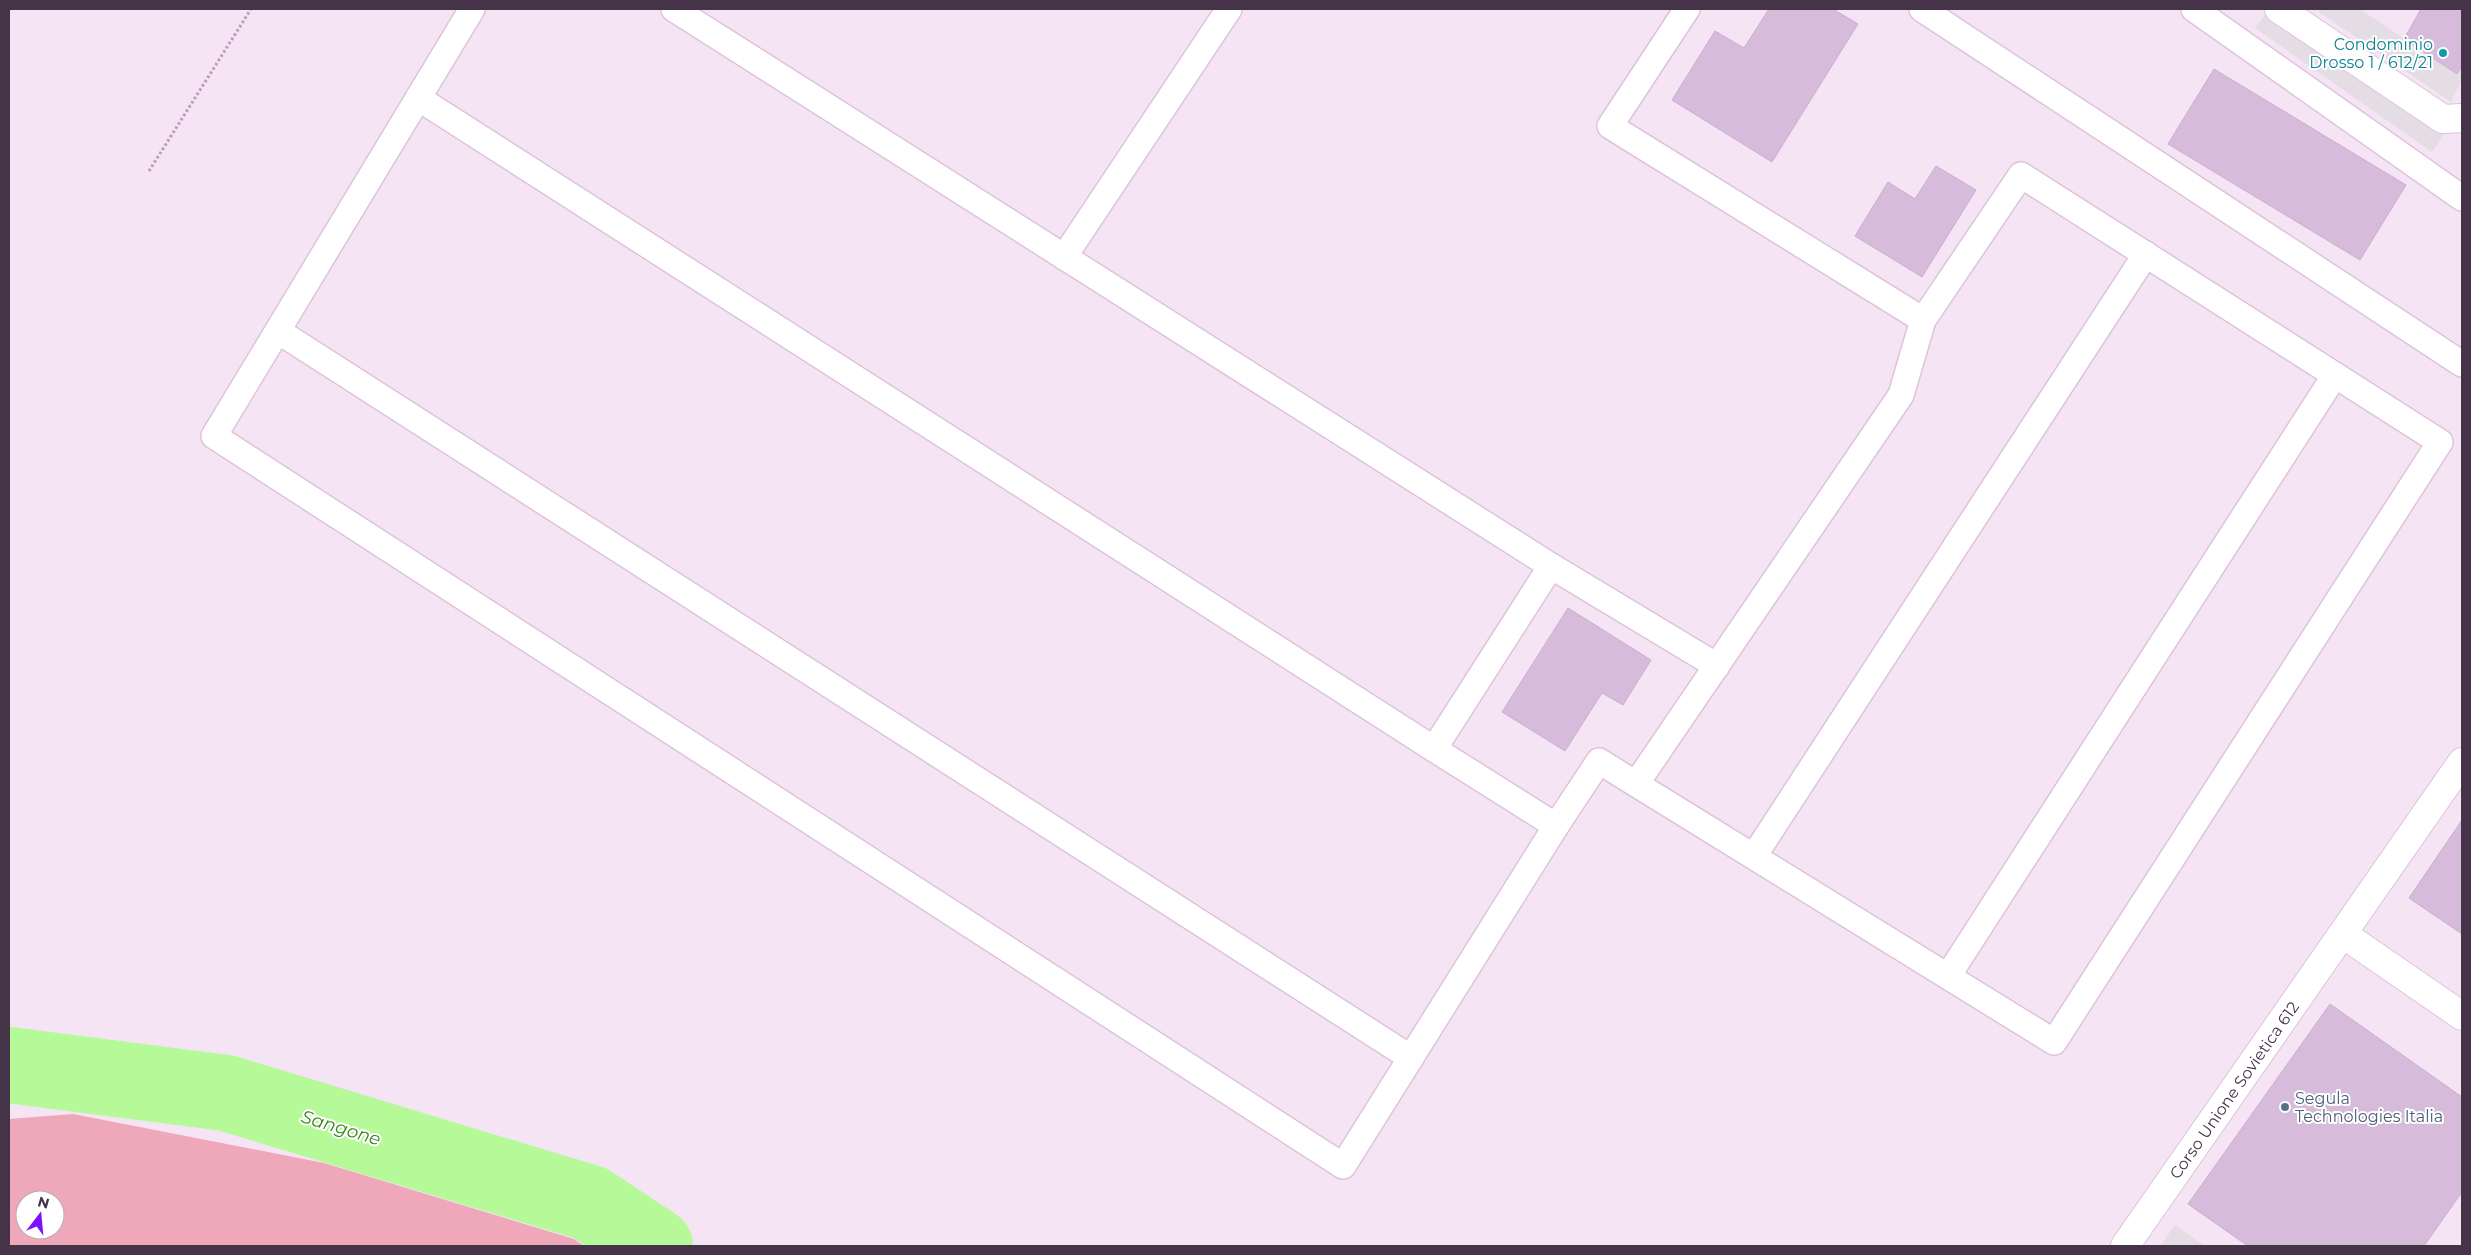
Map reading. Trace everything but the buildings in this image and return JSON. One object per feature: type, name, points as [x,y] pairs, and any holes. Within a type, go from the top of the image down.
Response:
[{"type":"street","points":[[2291,12],[2443,119],[2462,118]]},
{"type":"street","name":"Corso Unione Sovietica 612","points":[[2125,1246],[2462,762]]},
{"type":"street","points":[[2343,934],[2462,1016]]},
{"type":"lane","points":[[472,9],[214,436],[1343,1166],[1556,826],[1599,761],[1636,784],[1754,856],[2054,1042],[2440,442],[2021,175],[1923,320],[1901,395],[1636,784]]},
{"type":"lane","points":[[674,9],[1551,566],[1717,666]]},
{"type":"lane","points":[[1064,257],[1229,9]]},
{"type":"lane","points":[[1687,9],[1610,126],[1923,320]]},
{"type":"lane","points":[[1922,9],[2462,364]]},
{"type":"lane","points":[[2194,9],[2462,198]]},
{"type":"lane","points":[[418,98],[1556,826]]},
{"type":"lane","points":[[1754,856],[2146,254]]},
{"type":"lane","points":[[278,330],[1411,1058]]},
{"type":"lane","points":[[1948,976],[2335,375]]},
{"type":"lane","points":[[1434,749],[1551,566]]},
{"type":"path","points":[[149,171],[251,9]]},
{"type":"shaded area","points":[[2321,9],[2360,9],[2456,74],[2462,66],[2462,79],[2451,102],[2319,12]]},
{"type":"shaded area","points":[[2265,15],[2444,135],[2432,152],[2255,28]]},
{"type":"shaded area","points":[[73,1114],[324,1163],[574,1239],[584,1246],[9,1246],[9,1119]]},
{"type":"shaded area","points":[[2175,1225],[2205,1246],[2160,1246]]},
{"type":"waterway","name":"Sangone","points":[[9,1065],[226,1093],[590,1203],[655,1246]]},
{"type":"place","name":"Condominio Drosso 1 / 612/21","points":[[2443,53]]},
{"type":"place","name":"Segula Technologies Italia","points":[[2285,1107]]}]
